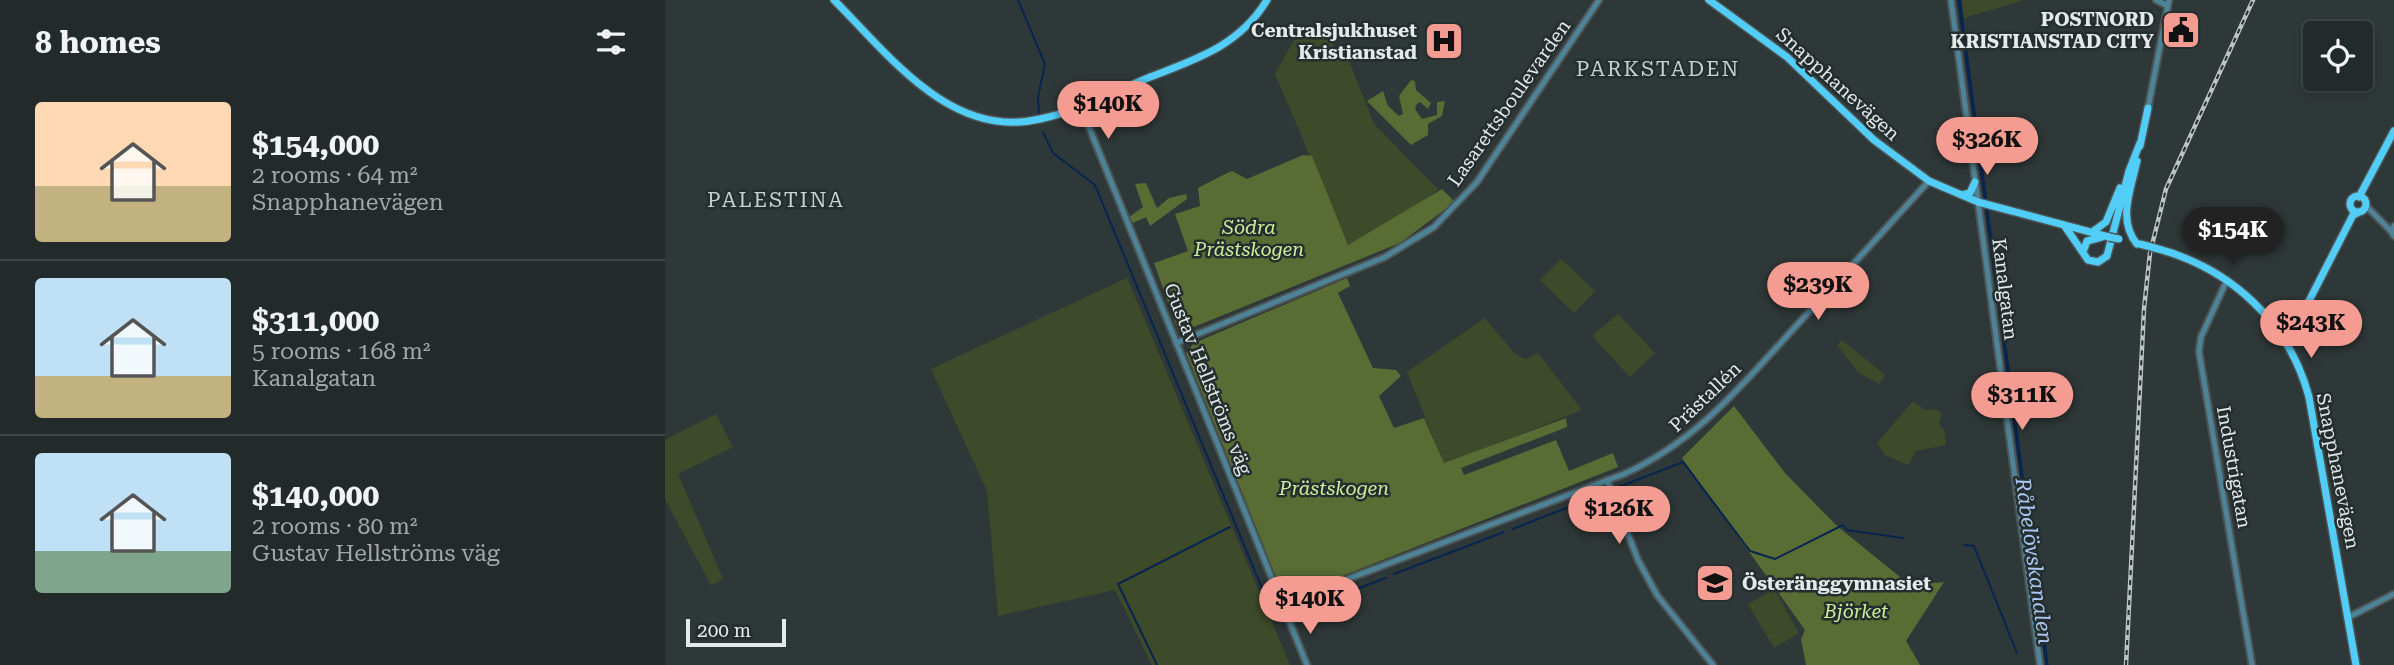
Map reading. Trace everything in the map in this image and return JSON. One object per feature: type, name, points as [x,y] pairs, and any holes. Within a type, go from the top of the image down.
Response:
[{"type":"main road","points":[[834,0],[917,82],[943,102],[978,117],[1010,122],[1038,120],[1215,51],[1246,27],[1267,0]]},
{"type":"main road","name":"Snapphanevägen","points":[[1709,0],[1787,57],[1869,136],[1929,181],[1984,204],[2189,259],[2227,280],[2255,302],[2280,333],[2299,366],[2309,397],[2356,665]]},
{"type":"main road","points":[[2138,244],[2128,231],[2126,218],[2132,172],[2147,108]]},
{"type":"main road","points":[[2280,333],[2316,288],[2353,215],[2362,205],[2394,131]]},
{"type":"main road","points":[[2064,225],[2083,253],[2093,262],[2102,260],[2108,254],[2125,188],[2132,172]]},
{"type":"main road","points":[[2091,232],[2106,222],[2132,172]]},
{"type":"main road","points":[[1958,195],[1970,193],[1975,182]]},
{"type":"main road","points":[[2330,260],[2353,199],[2362,205]]},
{"type":"main road","points":[[2351,206],[2362,205]]},
{"type":"main road","points":[[2083,253],[2090,240],[2109,237]]},
{"type":"street","name":"Lasarettsboulevarden","points":[[1175,343],[1385,257],[1434,226],[1477,182],[1599,0]]},
{"type":"street","name":"Kanalgatan","points":[[1951,0],[1975,182],[1984,204],[2040,665]]},
{"type":"street","points":[[2147,108],[2168,3],[2156,0]]},
{"type":"street","name":"Gustav Hellströms väg","points":[[1080,105],[1307,665]]},
{"type":"street","name":"Prästallén","points":[[1282,604],[1607,480],[1668,452],[1699,428],[1748,380],[1929,181]]},
{"type":"street","points":[[2362,205],[2393,230]]},
{"type":"street","name":"Industrigatan","points":[[2227,280],[2201,337],[2199,352],[2252,665]]},
{"type":"street","points":[[1607,480],[1639,560],[1657,595],[1713,665]]},
{"type":"street","points":[[2347,618],[2394,594]]},
{"type":"green space","points":[[1962,0],[2024,0],[1964,18]]},
{"type":"green space","points":[[1303,24],[1328,33],[1336,54],[1345,51],[1374,124],[1438,189],[1400,224],[1348,245],[1275,74]]},
{"type":"green space","points":[[1411,80],[1415,81],[1416,90],[1431,103],[1428,109],[1420,102],[1417,104],[1415,109],[1422,119],[1437,115],[1437,102],[1445,101],[1442,116],[1428,124],[1428,135],[1411,145],[1367,101],[1383,91],[1388,106],[1399,116],[1403,114],[1399,96]]},
{"type":"green space","name":"Södra Prästskogen","points":[[1303,155],[1312,156],[1348,245],[1442,189],[1455,202],[1400,243],[1179,333],[1154,263],[1188,251],[1175,214],[1200,206],[1198,188],[1227,173],[1232,171],[1247,179]]},
{"type":"green space","points":[[1146,183],[1157,208],[1169,198],[1186,194],[1187,199],[1150,226],[1146,217],[1133,223],[1129,217],[1143,207],[1135,184]]},
{"type":"green space","points":[[1561,259],[1595,291],[1574,313],[1540,280]]},
{"type":"green space","points":[[1127,278],[1290,665],[1152,665],[1115,590],[998,616],[987,491],[931,369]]},
{"type":"green space","name":"Prästskogen","points":[[1347,278],[1350,286],[1338,293],[1373,368],[1396,370],[1401,376],[1379,396],[1394,428],[1424,418],[1444,463],[1566,418],[1567,427],[1461,468],[1464,475],[1556,440],[1569,471],[1613,453],[1618,467],[1294,595],[1281,589],[1186,353],[1194,343]]},
{"type":"green space","points":[[1618,314],[1655,353],[1630,377],[1592,336]]},
{"type":"green space","points":[[1485,318],[1514,353],[1525,359],[1538,353],[1582,410],[1444,464],[1407,372]]},
{"type":"green space","points":[[1842,340],[1885,375],[1879,384],[1858,372],[1837,345]]},
{"type":"green space","points":[[1913,401],[1925,410],[1936,409],[1942,413],[1939,423],[1945,432],[1946,445],[1916,451],[1908,465],[1885,455],[1877,443]]},
{"type":"green space","name":"Björket","points":[[1734,406],[1785,473],[1837,526],[1910,585],[1944,582],[1906,641],[1920,665],[1806,665],[1801,639],[1805,630],[1682,458]]},
{"type":"green space","points":[[716,414],[733,447],[678,474],[723,579],[711,585],[665,499],[665,440]]},
{"type":"green space","points":[[1774,589],[1799,633],[1774,648],[1748,604]]},
{"type":"waterway","points":[[1018,0],[1045,64],[1038,97],[1039,115]]},
{"type":"waterway","name":"Råbelövskanalen","points":[[1959,0],[2047,665]]},
{"type":"waterway","points":[[1043,132],[1053,153],[1095,185],[1273,615],[1277,619],[1283,618]]},
{"type":"waterway","points":[[1616,488],[1683,462],[1750,551],[1775,559],[1843,525],[1847,530],[1903,538]]},
{"type":"waterway","points":[[1513,529],[1604,493]]},
{"type":"waterway","points":[[1157,665],[1118,584],[1230,527]]},
{"type":"waterway","points":[[1394,574],[1504,532]]},
{"type":"waterway","points":[[1964,545],[1974,546],[2017,653]]},
{"type":"waterway","points":[[1291,614],[1386,578]]},
{"type":"railway","points":[[2126,665],[2144,309],[2150,253],[2166,189],[2253,0]]},
{"type":"place","name":"POSTNORD KRISTIANSTAD CITY","points":[[2181,30]]},
{"type":"place","name":"Centralsjukhuset Kristianstad","points":[[1444,41]]},
{"type":"place","name":"Österänggymnasiet","points":[[1715,583]]},
{"type":"district","name":"PARKSTADEN","points":[[1658,69]]},
{"type":"district","name":"PALESTINA","points":[[776,200]]}]
